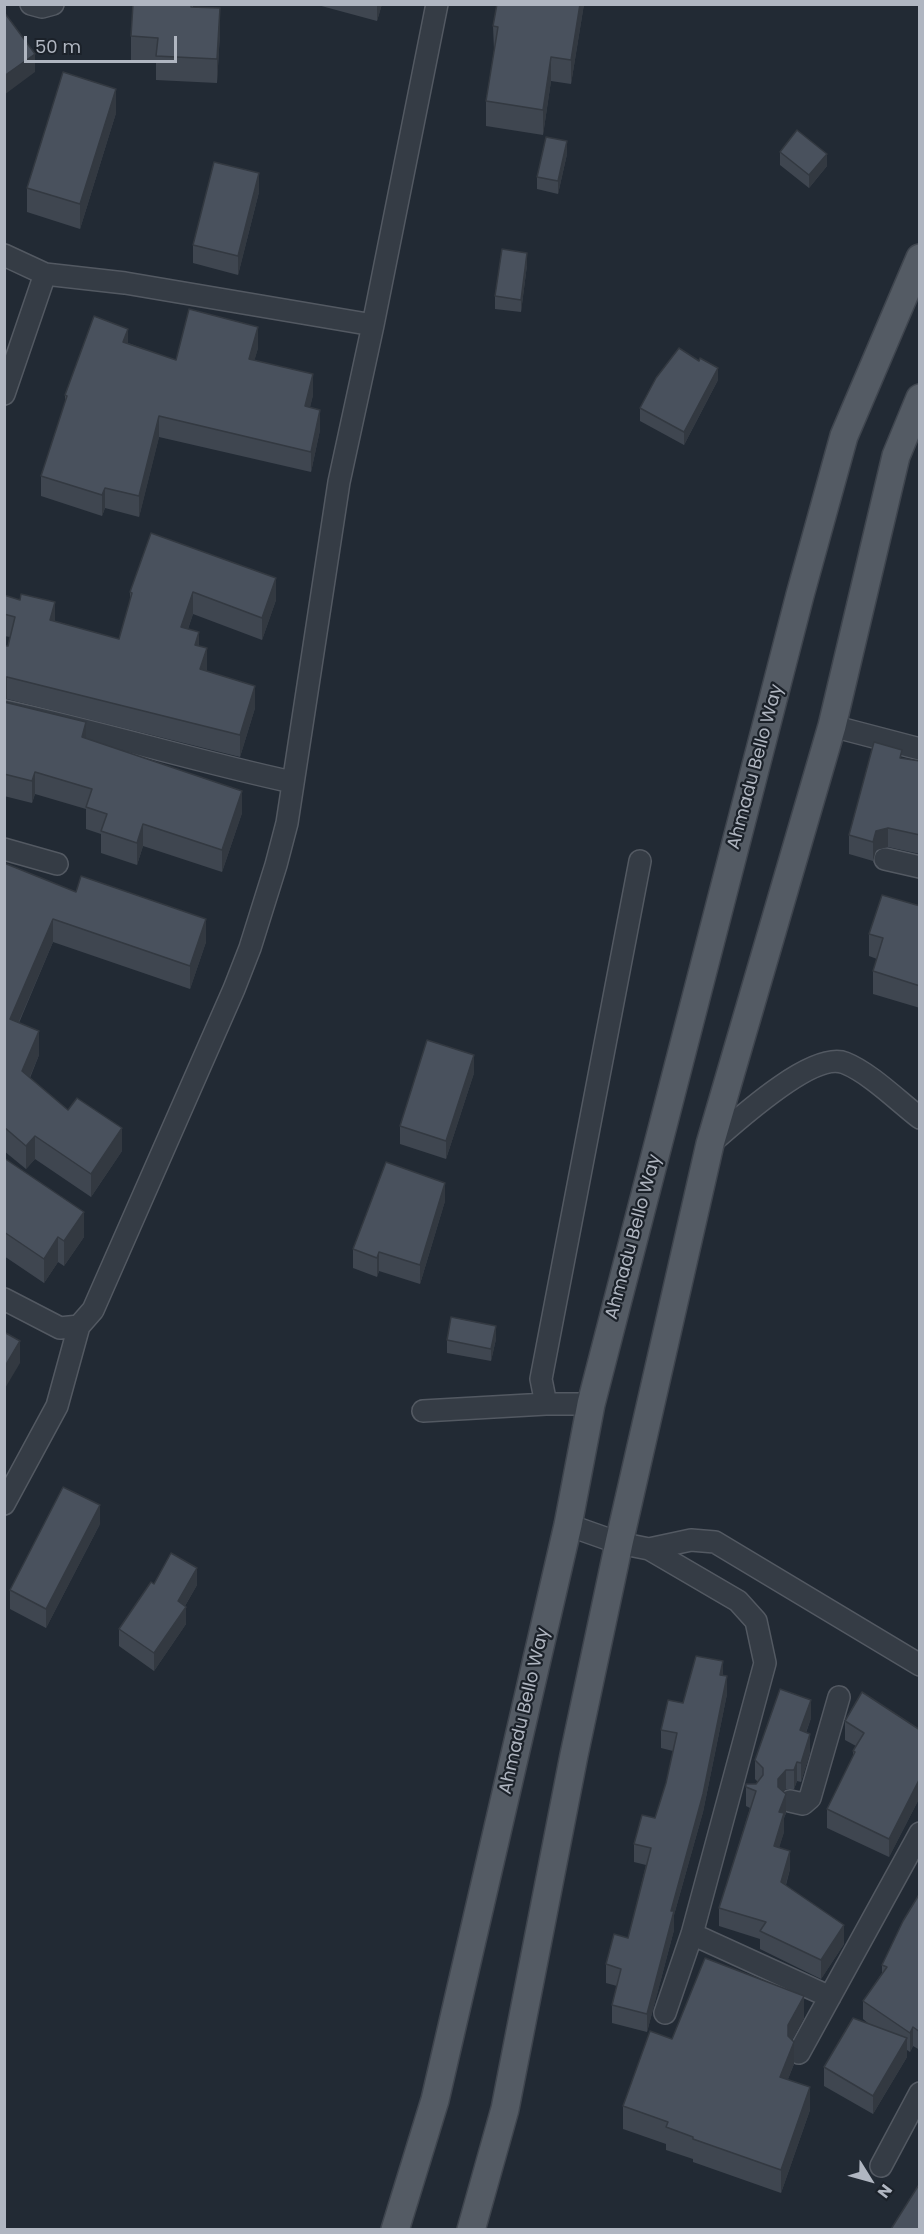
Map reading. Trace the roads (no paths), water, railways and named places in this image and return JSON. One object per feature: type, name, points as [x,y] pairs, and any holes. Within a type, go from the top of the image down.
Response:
[{"type":"main road","name":"Ahmadu Bello Way","points":[[395,2229],[435,2100],[568,1525],[591,1404],[800,596],[844,436],[920,258]]},
{"type":"main road","points":[[471,2229],[505,2109],[576,1744],[619,1543],[710,1144],[832,726],[896,456],[920,399]]},
{"type":"street","points":[[31,4],[42,7],[53,4]]},
{"type":"street","points":[[4,1503],[57,1406],[79,1326],[93,1310],[250,948],[281,844],[339,482],[437,4]]},
{"type":"street","points":[[4,255],[45,274],[124,283],[373,325]]},
{"type":"street","points":[[4,394],[45,274]]},
{"type":"street","points":[[4,711],[109,734],[232,770],[291,783]]},
{"type":"street","points":[[832,726],[920,749]]},
{"type":"street","points":[[4,849],[57,864]]},
{"type":"street","points":[[885,859],[920,867]]},
{"type":"street","points":[[546,1404],[541,1380],[640,861]]},
{"type":"street","points":[[710,1144],[770,1093],[818,1065],[843,1062],[920,1118]]},
{"type":"street","points":[[4,1299],[60,1328],[79,1326]]},
{"type":"street","points":[[423,1411],[546,1404],[591,1404]]},
{"type":"street","points":[[568,1525],[619,1543],[649,1549],[738,1601],[756,1622],[765,1663],[740,1789],[665,2013]]},
{"type":"street","points":[[649,1549],[691,1540],[715,1542],[920,1665]]},
{"type":"street","points":[[790,1801],[803,1804],[810,1798],[839,1697]]},
{"type":"street","points":[[799,2053],[920,1833]]},
{"type":"street","points":[[692,1934],[830,1997]]},
{"type":"street","points":[[881,2166],[920,2093]]}]
